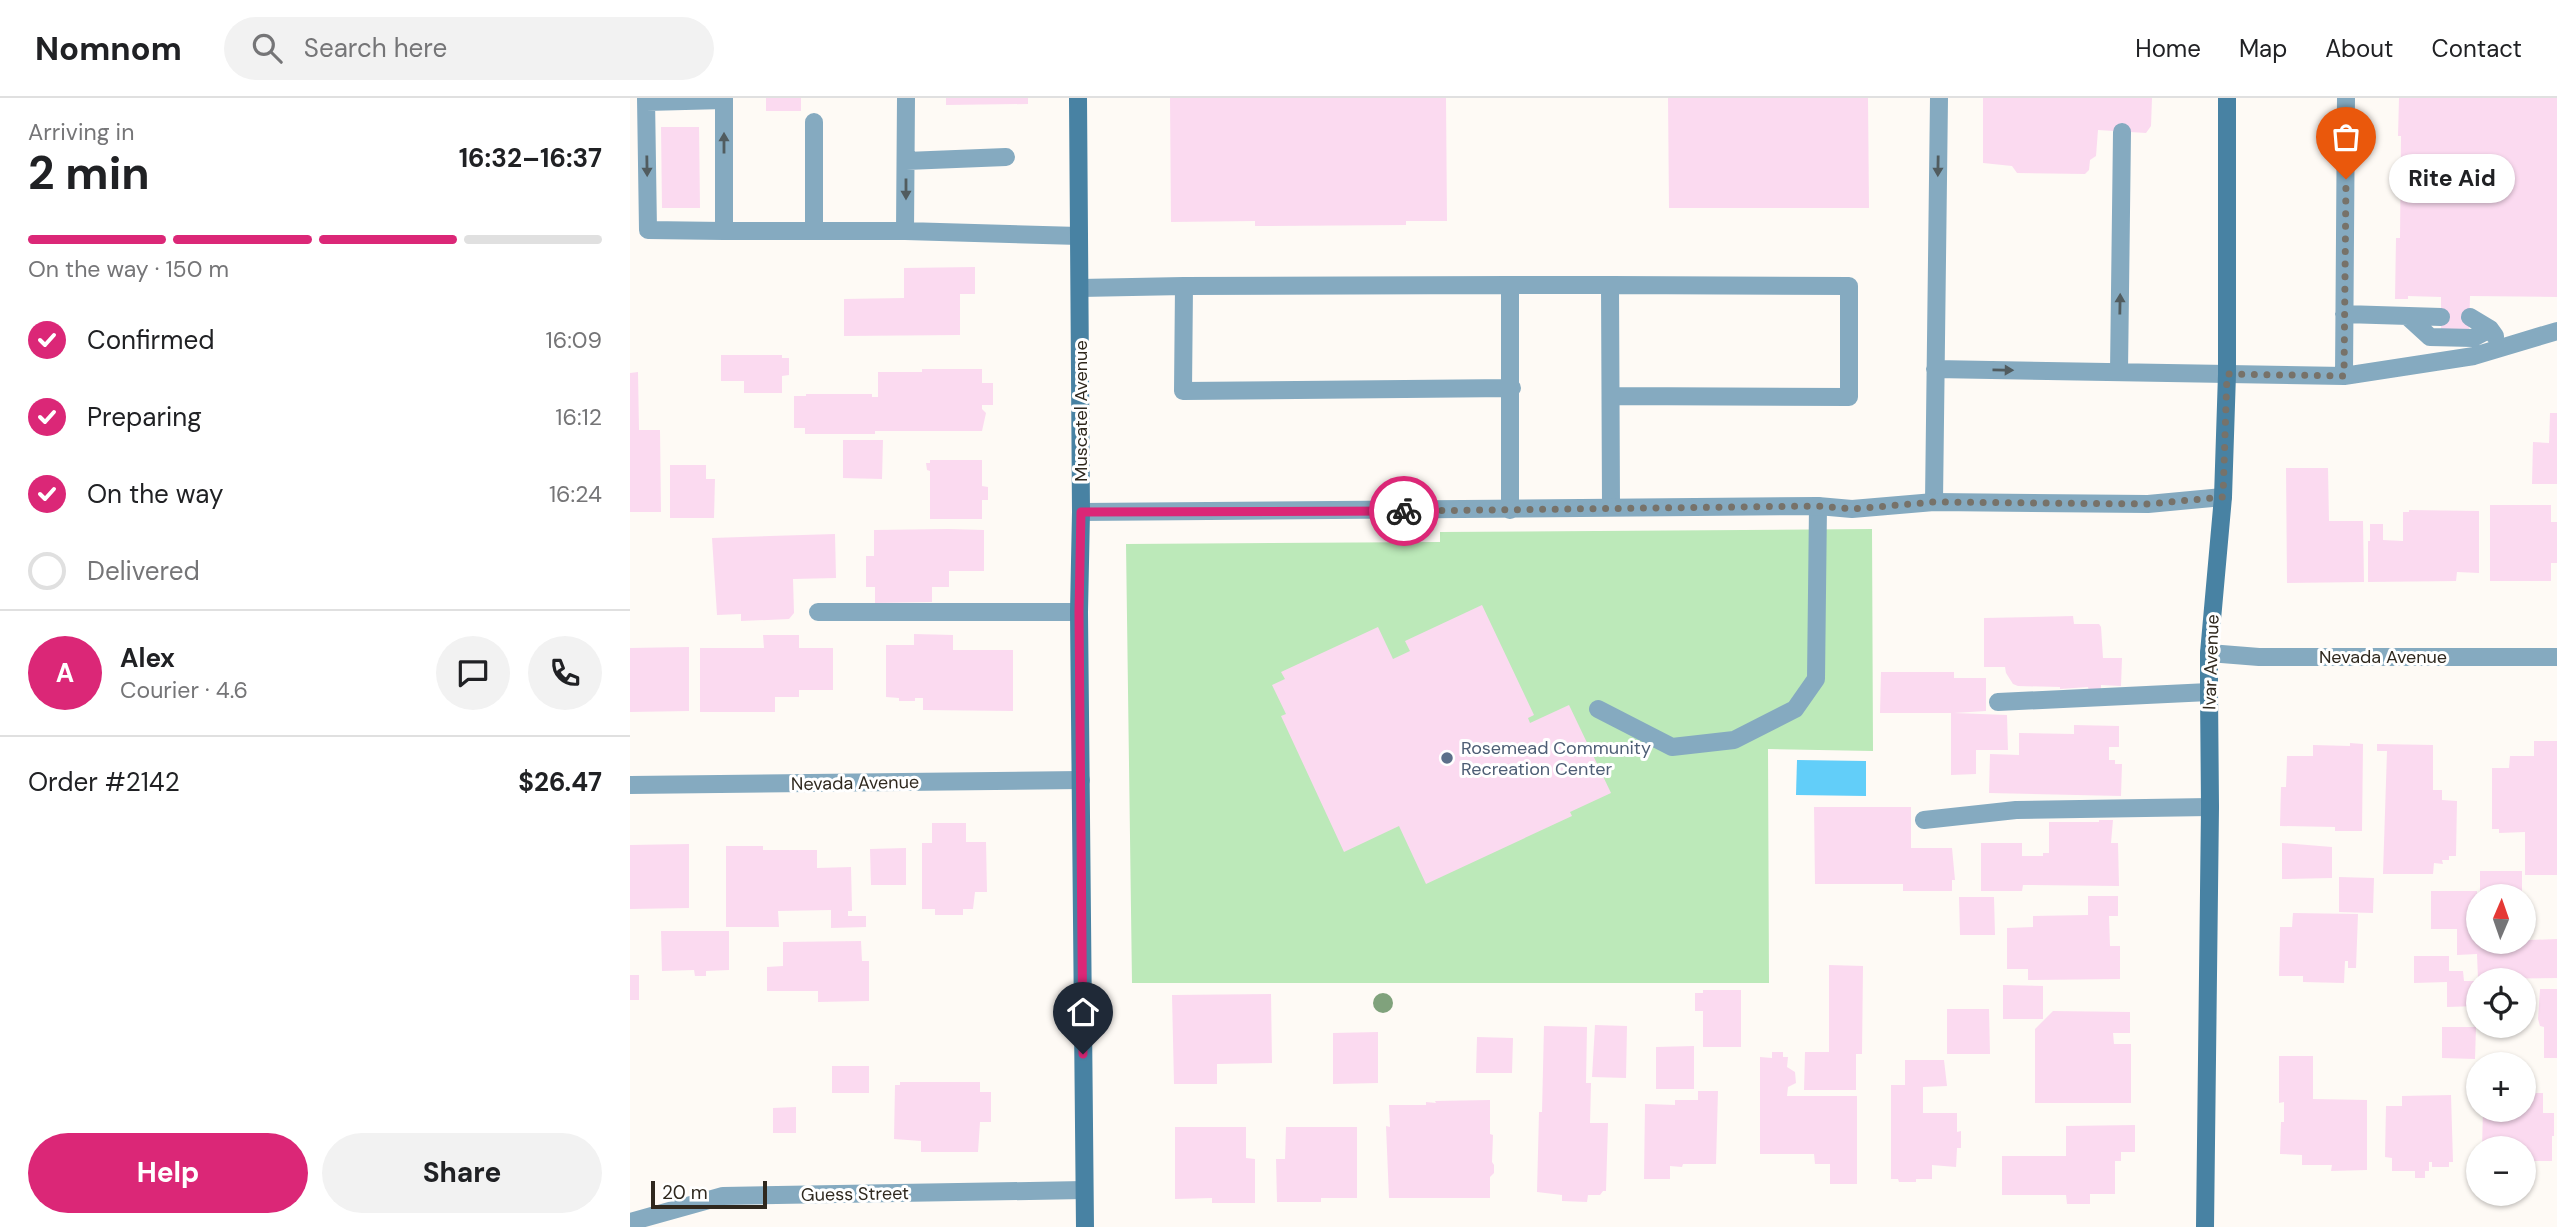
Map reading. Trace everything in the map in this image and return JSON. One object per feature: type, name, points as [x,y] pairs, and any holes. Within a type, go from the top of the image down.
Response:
[{"type":"street","points":[[905,231],[906,98]]},
{"type":"street","name":"Muscatel Avenue","points":[[1079,98],[1079,612],[1085,1227]]},
{"type":"street","points":[[1934,502],[1939,98]]},
{"type":"street","name":"Ivar Avenue","points":[[2205,1227],[2209,653],[2223,497],[2227,374],[2227,98]]},
{"type":"street","points":[[2344,376],[2346,98]]},
{"type":"street","points":[[724,231],[724,99],[646,100],[639,232],[905,231],[1079,236]]},
{"type":"street","points":[[814,122],[814,231]]},
{"type":"street","points":[[2119,372],[2122,132]]},
{"type":"street","points":[[906,161],[1006,156]]},
{"type":"street","points":[[1510,285],[1510,510]]},
{"type":"street","points":[[1610,285],[1611,507]]},
{"type":"street","points":[[1184,286],[1183,391],[1512,388]]},
{"type":"street","points":[[1080,288],[1849,286],[1849,397],[1611,396]]},
{"type":"street","points":[[2344,314],[2441,317]]},
{"type":"street","points":[[2407,316],[2430,337],[2473,338],[2490,329]]},
{"type":"street","points":[[2470,317],[2490,329],[2504,346]]},
{"type":"street","points":[[1935,369],[2344,376],[2474,356],[2557,331]]},
{"type":"street","points":[[1081,512],[1818,506],[1852,509],[1934,502],[2148,504],[2223,497]]},
{"type":"street","points":[[1598,709],[1672,747],[1734,740],[1796,709],[1816,679],[1818,506]]},
{"type":"street","points":[[818,612],[1079,612]]},
{"type":"street","name":"Nevada Avenue","points":[[2209,653],[2259,657],[2557,657]]},
{"type":"street","points":[[1998,702],[2209,692]]},
{"type":"street","name":"Nevada Avenue","points":[[630,785],[1081,780]]},
{"type":"street","points":[[1924,820],[2016,810],[2210,807]]},
{"type":"street","name":"Guess Street","points":[[630,1222],[723,1196],[1084,1190]]},
{"type":"green space","points":[[1872,529],[1873,751],[1768,749],[1769,983],[1132,983],[1126,544],[1440,542],[1440,532]]},
{"type":"water","points":[[1797,760],[1866,761],[1866,796],[1796,795]]},
{"type":"building","points":[[766,98],[801,98],[801,111],[766,111]]},
{"type":"building","points":[[946,98],[1028,98],[1028,104],[946,105]]},
{"type":"building","points":[[1170,98],[1446,98],[1447,221],[1406,221],[1406,225],[1255,226],[1255,221],[1171,222]]},
{"type":"building","points":[[1668,98],[1868,98],[1869,208],[1669,208]]},
{"type":"building","points":[[1983,98],[2152,98],[2151,126],[2146,133],[2098,130],[2096,156],[2090,160],[2089,170],[2085,174],[2017,173],[2012,166],[1983,163]]},
{"type":"building","points":[[2399,98],[2557,98],[2557,297],[2470,296],[2469,332],[2441,332],[2441,297],[2408,296],[2408,299],[2395,299],[2396,238],[2400,238]]},
{"type":"building","points":[[661,127],[699,127],[700,208],[662,208]]},
{"type":"building","points":[[975,267],[975,294],[960,294],[960,335],[844,336],[844,299],[904,298],[904,268]]},
{"type":"building","points":[[721,355],[782,355],[782,358],[789,358],[789,375],[782,376],[782,393],[744,393],[744,381],[721,381]]},
{"type":"building","points":[[922,369],[982,369],[982,383],[993,383],[993,405],[982,405],[986,413],[982,431],[805,434],[805,428],[794,428],[794,396],[872,394],[872,397],[878,397],[878,372],[922,372]]},
{"type":"building","points":[[638,372],[639,430],[660,430],[661,512],[630,512],[630,373]]},
{"type":"building","points":[[2550,413],[2557,413],[2557,484],[2532,484],[2533,442],[2549,443]]},
{"type":"building","points":[[843,440],[883,440],[882,479],[843,478]]},
{"type":"building","points":[[930,460],[982,460],[982,486],[988,487],[988,500],[982,500],[982,519],[930,519],[930,471],[927,470],[926,463],[930,463]]},
{"type":"building","points":[[670,465],[706,465],[706,479],[715,479],[714,518],[670,518]]},
{"type":"building","points":[[2286,468],[2328,468],[2329,521],[2363,521],[2364,582],[2287,583]]},
{"type":"building","points":[[2490,505],[2551,505],[2551,522],[2557,522],[2557,563],[2551,563],[2551,581],[2490,581]]},
{"type":"building","points":[[2479,511],[2479,573],[2457,572],[2456,581],[2368,582],[2370,524],[2383,524],[2383,540],[2403,541],[2403,512]]},
{"type":"building","points":[[874,530],[984,530],[984,571],[949,571],[949,587],[932,587],[932,602],[875,603],[875,587],[866,587],[866,556],[874,556]]},
{"type":"building","points":[[835,534],[836,578],[793,579],[794,613],[789,619],[741,621],[741,614],[717,615],[712,538]]},
{"type":"building","name":"Rosemead Community Recreation Center","points":[[1482,605],[1534,715],[1528,718],[1530,723],[1569,705],[1611,793],[1570,812],[1572,816],[1426,884],[1399,826],[1344,852],[1281,716],[1286,714],[1272,685],[1285,679],[1281,672],[1378,627],[1393,659],[1410,651],[1405,641]]},
{"type":"building","points":[[2073,616],[2074,624],[2099,624],[2103,658],[2122,658],[2121,686],[2101,685],[2101,691],[2089,691],[2088,687],[2060,689],[2018,686],[2013,684],[2005,667],[1984,667],[1984,618]]},
{"type":"building","points":[[914,634],[953,635],[953,650],[1013,650],[1013,711],[923,710],[923,698],[899,701],[899,698],[886,697],[886,645],[914,645]]},
{"type":"building","points":[[763,635],[799,635],[799,648],[833,648],[833,690],[799,690],[799,697],[775,697],[775,712],[700,712],[700,648],[764,648]]},
{"type":"building","points":[[689,647],[689,711],[630,712],[630,648]]},
{"type":"building","points":[[1881,672],[1954,672],[1954,678],[1986,678],[1986,711],[1954,713],[2007,715],[2008,750],[1976,750],[1976,774],[1951,775],[1951,713],[1880,713]]},
{"type":"building","points":[[2074,725],[2119,726],[2119,747],[2109,747],[2109,760],[2122,764],[2121,796],[1989,793],[1990,754],[2019,755],[2019,733],[2074,734]]},
{"type":"building","points":[[2534,741],[2557,741],[2557,875],[2525,875],[2525,832],[2499,833],[2499,829],[2492,829],[2492,768],[2509,768],[2510,756],[2534,756]]},
{"type":"building","points":[[2350,743],[2363,744],[2362,831],[2335,831],[2335,827],[2280,826],[2281,787],[2286,787],[2287,756],[2313,756],[2313,745],[2350,746]]},
{"type":"building","points":[[2377,744],[2433,745],[2433,790],[2442,790],[2442,800],[2457,801],[2456,856],[2442,860],[2443,864],[2434,863],[2433,874],[2383,874],[2387,751],[2377,751]]},
{"type":"building","points":[[1814,807],[1911,807],[1911,848],[1952,848],[1955,880],[1952,880],[1952,891],[1903,891],[1903,884],[1815,884]]},
{"type":"building","points":[[2113,820],[2111,843],[2118,843],[2119,886],[2023,885],[2022,891],[1981,891],[1981,843],[2022,843],[2022,856],[2043,856],[2043,853],[2049,853],[2049,822]]},
{"type":"building","points":[[932,823],[966,823],[966,842],[986,842],[987,892],[975,892],[973,909],[963,909],[963,915],[935,915],[935,909],[922,909],[922,843],[932,843]]},
{"type":"building","points":[[2282,843],[2332,847],[2332,878],[2282,879]]},
{"type":"building","points":[[689,844],[689,908],[630,909],[630,845]]},
{"type":"building","points":[[726,846],[763,846],[763,850],[817,850],[817,868],[851,867],[852,911],[848,911],[848,916],[866,916],[866,927],[831,928],[831,910],[778,911],[779,927],[726,927]]},
{"type":"building","points":[[906,848],[906,885],[871,885],[870,849]]},
{"type":"building","points":[[2480,871],[2522,871],[2522,884],[2480,884]]},
{"type":"building","points":[[2339,877],[2374,878],[2373,913],[2339,912]]},
{"type":"building","points":[[2431,891],[2466,891],[2466,954],[2477,954],[2457,955],[2457,929],[2431,929]]},
{"type":"building","points":[[2088,896],[2118,896],[2118,916],[2109,916],[2110,946],[2120,946],[2120,979],[2028,980],[2028,969],[2007,969],[2007,928],[2033,927],[2033,916],[2088,915]]},
{"type":"building","points":[[1959,897],[1994,897],[1995,935],[1960,935]]},
{"type":"building","points":[[2293,913],[2358,914],[2356,968],[2348,968],[2348,961],[2345,961],[2344,983],[2303,982],[2303,976],[2279,976],[2280,927],[2292,927]]},
{"type":"building","points":[[661,931],[729,931],[729,970],[706,971],[706,976],[695,976],[694,970],[662,971]]},
{"type":"building","points":[[2557,939],[2557,978],[2536,978],[2536,968],[2478,968],[2477,954],[2536,954],[2536,940]]},
{"type":"building","points":[[861,941],[862,961],[869,961],[869,1001],[818,1002],[818,991],[767,991],[767,967],[783,966],[783,942]]},
{"type":"building","points":[[2414,956],[2449,956],[2449,971],[2463,971],[2466,981],[2466,1006],[2447,1007],[2447,982],[2414,983]]},
{"type":"building","points":[[1829,965],[1863,966],[1862,1054],[1856,1054],[1856,1090],[1804,1090],[1805,1052],[1829,1052]]},
{"type":"building","points":[[630,975],[639,975],[639,1000],[630,1000]]},
{"type":"building","points":[[2003,985],[2043,986],[2043,1019],[2003,1019]]},
{"type":"building","points":[[2540,989],[2557,989],[2557,1058],[2544,1058],[2544,1027],[2540,1026],[2538,1019]]},
{"type":"building","points":[[1703,990],[1741,990],[1741,1047],[1703,1047],[1703,1011],[1695,1011],[1695,993],[1703,993]]},
{"type":"building","points":[[1271,994],[1272,1063],[1217,1064],[1217,1084],[1174,1084],[1172,995]]},
{"type":"building","points":[[1947,1009],[1989,1009],[1990,1054],[1947,1054]]},
{"type":"building","points":[[2053,1011],[2130,1012],[2130,1033],[2113,1033],[2114,1044],[2131,1044],[2131,1103],[2035,1103],[2035,1029]]},
{"type":"building","points":[[1595,1025],[1627,1026],[1626,1078],[1592,1077]]},
{"type":"building","points":[[1544,1026],[1587,1027],[1586,1083],[1591,1083],[1590,1123],[1608,1123],[1606,1191],[1600,1195],[1588,1195],[1587,1202],[1562,1201],[1562,1195],[1537,1192]]},
{"type":"building","points":[[2442,1027],[2466,1027],[2466,1038],[2476,1038],[2475,1052],[2466,1052],[2466,1059],[2442,1058]]},
{"type":"building","points":[[1378,1032],[1378,1083],[1333,1084],[1333,1033]]},
{"type":"building","points":[[1477,1037],[1513,1038],[1512,1073],[1476,1073]]},
{"type":"building","points":[[1694,1046],[1694,1089],[1656,1089],[1656,1047]]},
{"type":"building","points":[[1772,1052],[1783,1052],[1783,1057],[1788,1057],[1787,1067],[1795,1072],[1796,1083],[1788,1087],[1787,1096],[1857,1096],[1857,1184],[1830,1184],[1830,1164],[1815,1164],[1814,1154],[1760,1154],[1760,1057],[1772,1058]]},
{"type":"building","points":[[2279,1056],[2313,1056],[2313,1099],[2367,1100],[2367,1170],[2331,1171],[2332,1165],[2302,1165],[2302,1155],[2280,1154],[2284,1102],[2279,1103]]},
{"type":"building","points":[[1905,1060],[1944,1060],[1947,1086],[1923,1087],[1923,1113],[1957,1113],[1957,1132],[1961,1131],[1961,1148],[1957,1148],[1956,1167],[1932,1165],[1932,1179],[1916,1179],[1916,1182],[1891,1179],[1891,1085],[1905,1085]]},
{"type":"building","points":[[832,1066],[869,1066],[869,1093],[832,1093]]},
{"type":"building","points":[[900,1082],[980,1082],[980,1092],[991,1092],[991,1122],[980,1122],[978,1152],[921,1152],[921,1141],[894,1139],[895,1085],[900,1085]]},
{"type":"building","points":[[1698,1091],[1718,1091],[1716,1164],[1670,1166],[1670,1179],[1644,1179],[1645,1104],[1675,1105],[1675,1100],[1698,1100]]},
{"type":"building","points":[[2536,1093],[2543,1093],[2543,1113],[2554,1113],[2552,1161],[2536,1161],[2536,1136],[2482,1136],[2483,1122],[2536,1122]]},
{"type":"building","points":[[2451,1095],[2453,1162],[2449,1162],[2449,1167],[2432,1167],[2432,1162],[2429,1162],[2429,1171],[2425,1171],[2425,1178],[2415,1178],[2415,1171],[2392,1171],[2392,1158],[2385,1157],[2386,1106],[2402,1106],[2402,1096]]},
{"type":"building","points":[[1490,1100],[1494,1173],[1490,1177],[1490,1198],[1389,1198],[1386,1126],[1390,1127],[1389,1105]]},
{"type":"building","points":[[796,1107],[796,1133],[773,1133],[773,1108]]},
{"type":"building","points":[[2135,1125],[2135,1152],[2121,1152],[2121,1161],[2115,1161],[2115,1194],[2090,1194],[2090,1204],[2067,1204],[2066,1195],[2002,1195],[2002,1156],[2066,1156],[2066,1126]]},
{"type":"building","points":[[1175,1127],[1246,1127],[1246,1158],[1255,1159],[1255,1203],[1212,1203],[1212,1198],[1175,1199]]},
{"type":"building","points":[[1286,1127],[1357,1127],[1357,1198],[1321,1198],[1321,1202],[1277,1202],[1276,1159],[1285,1159]]},
{"type":"way so far","points":[[1404,511],[1818,506],[1852,509],[1934,502],[2148,504],[2223,497],[2227,374],[2344,376],[2346,179]]},
{"type":"place","name":"Rite Aid","points":[[2346,179]]},
{"type":"place","name":"Rosemead Community Recreation Center","points":[[1447,758]]},
{"type":"route","points":[[1083,1054],[1079,612],[1081,512],[1404,511]]}]
